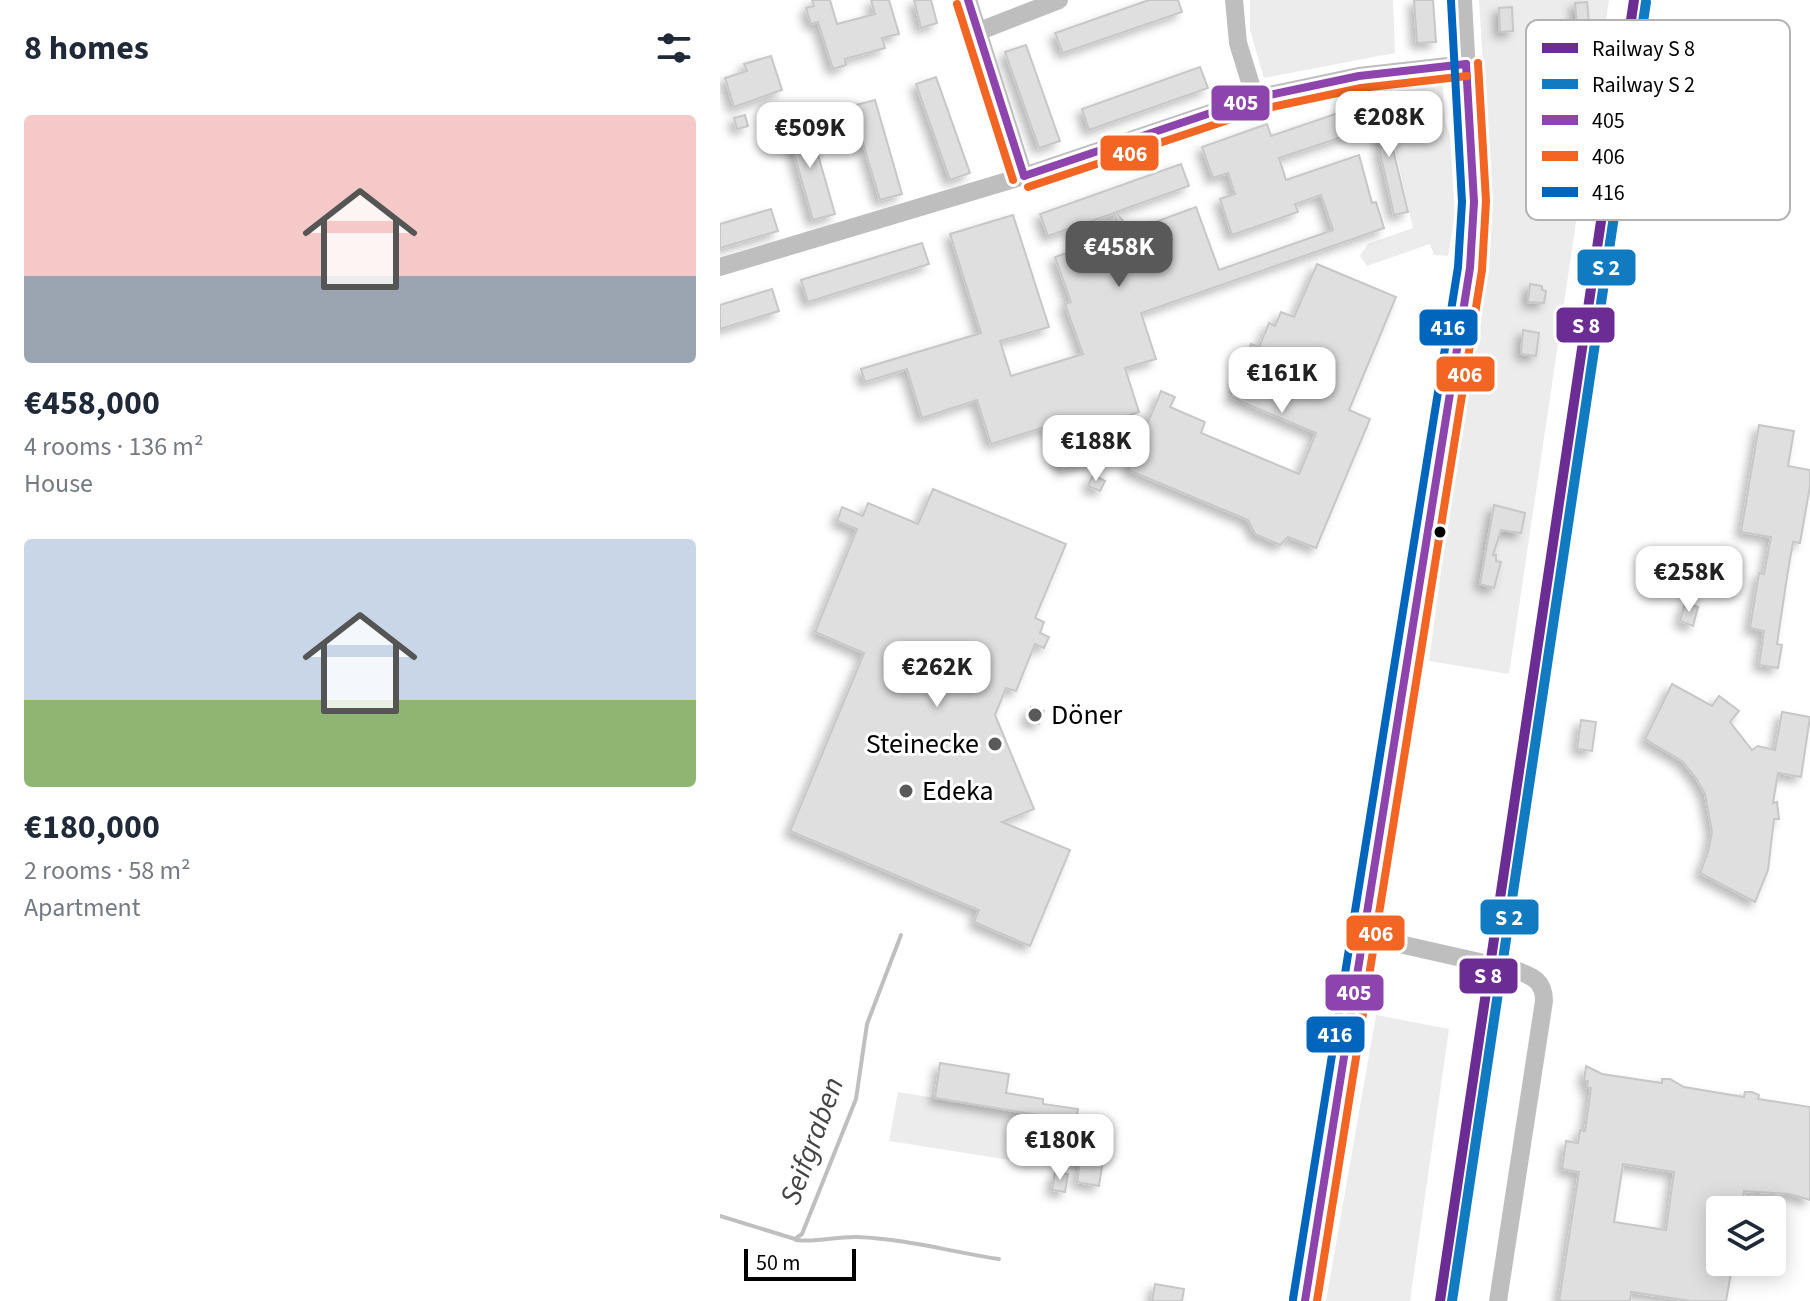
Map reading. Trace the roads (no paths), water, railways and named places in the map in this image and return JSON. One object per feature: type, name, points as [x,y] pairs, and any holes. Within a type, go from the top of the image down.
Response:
[{"type":"street","points":[[968,0],[1024,176]]},
{"type":"street","points":[[977,32],[1059,0]]},
{"type":"street","points":[[1234,0],[1238,43],[1255,98]]},
{"type":"street","points":[[1305,1301],[1470,268],[1474,202],[1463,0]]},
{"type":"street","points":[[720,267],[1024,176],[1255,98],[1359,76],[1466,64]]},
{"type":"street","points":[[1364,936],[1515,970],[1537,979],[1543,989],[1544,1001],[1498,1301]]},
{"type":"waterway","name":"Seifgraben","points":[[720,1216],[795,1239],[802,1234],[856,1099],[867,1024],[901,935]]},
{"type":"waterway","points":[[796,1240],[876,1238],[999,1259]]},
{"type":"place","name":"Döner","points":[[1035,715]]},
{"type":"place","name":"Steinecke","points":[[995,744]]},
{"type":"place","name":"Edeka","points":[[906,791]]}]
